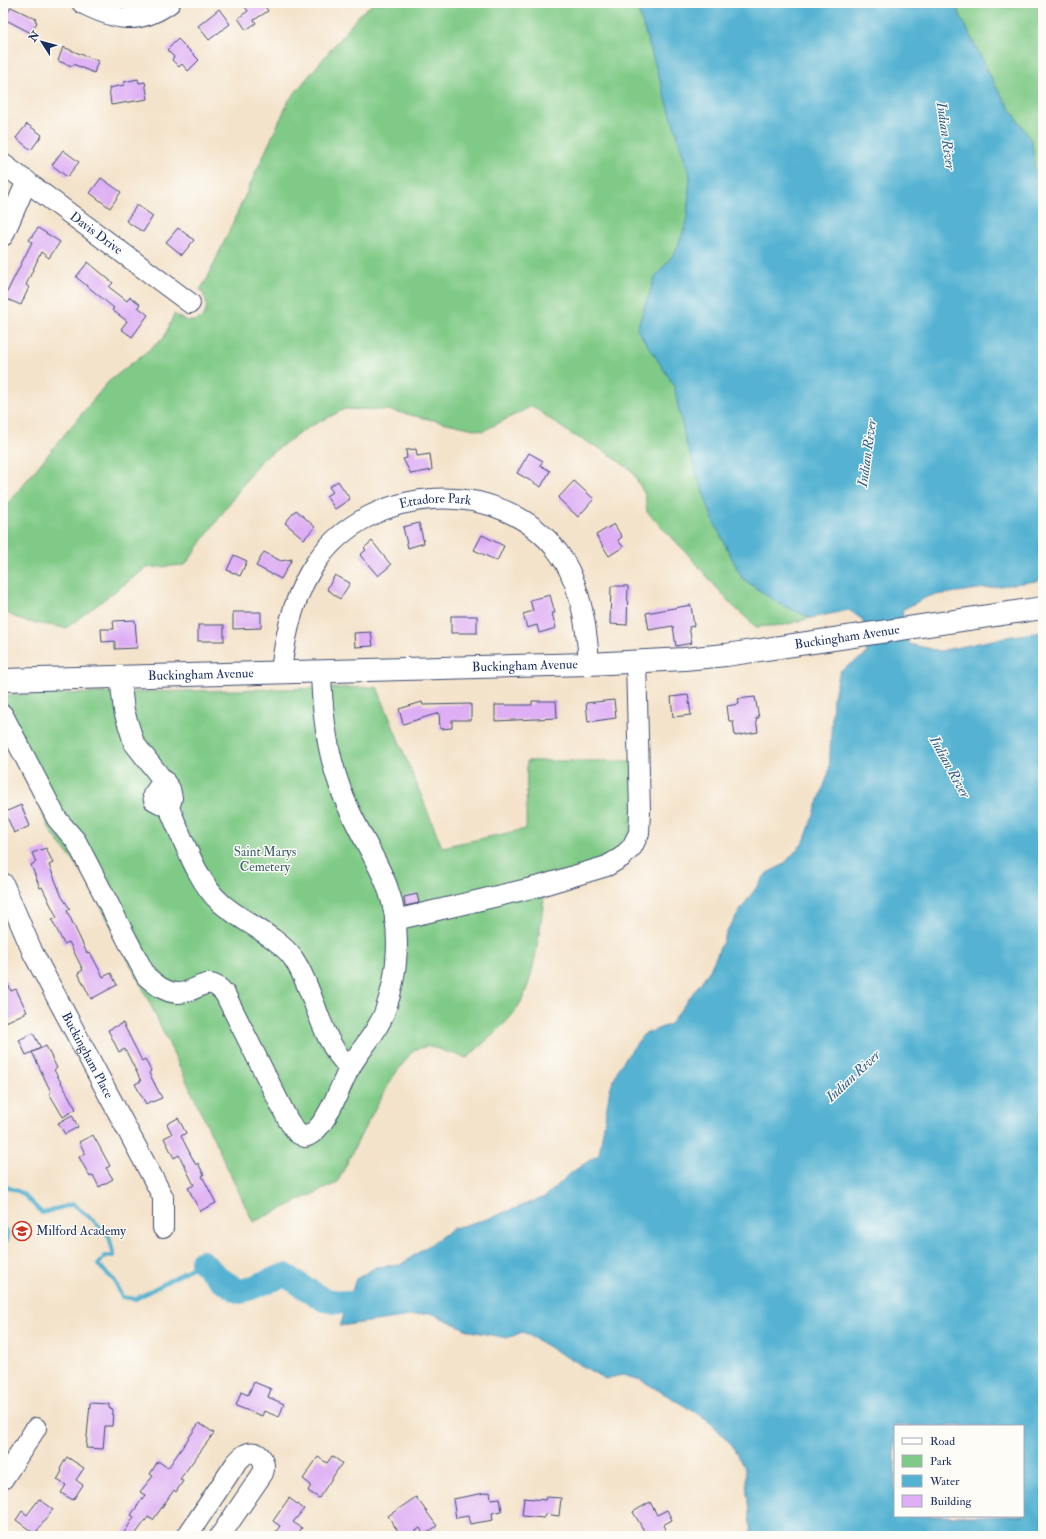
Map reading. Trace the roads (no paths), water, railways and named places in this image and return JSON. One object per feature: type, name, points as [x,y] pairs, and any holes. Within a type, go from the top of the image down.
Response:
[{"type":"main road","name":"Buckingham Avenue","points":[[3,680],[636,662],[726,655],[1043,608]]},
{"type":"street","points":[[82,3],[118,18],[137,18],[157,13],[170,3]]},
{"type":"street","name":"Davis Drive","points":[[3,164],[190,302]]},
{"type":"street","points":[[3,236],[27,181]]},
{"type":"street","name":"Ettadore Park","points":[[281,672],[283,652],[300,591],[317,561],[338,537],[374,513],[396,505],[441,498],[465,500],[493,506],[513,514],[546,539],[558,552],[574,583],[582,610],[589,664]]},
{"type":"street","points":[[395,920],[540,886],[587,873],[607,866],[622,857],[632,847],[640,833],[636,662]]},
{"type":"street","points":[[3,715],[57,819],[76,841],[146,976],[161,988],[176,993],[189,991],[206,983],[215,984],[219,987],[225,994],[288,1120],[297,1133],[305,1137],[312,1135],[321,1125],[350,1068],[373,1036],[385,1012],[393,983],[397,946],[395,920],[387,887],[345,799],[332,763],[325,725],[321,671]]},
{"type":"street","points":[[120,677],[124,711],[134,743],[170,789],[172,798],[169,808],[206,887],[221,904],[248,921],[292,956],[304,975],[324,1028],[337,1055],[350,1068]]},
{"type":"street","name":"Buckingham Place","points":[[3,883],[33,953],[163,1198],[163,1228]]},
{"type":"street","points":[[3,1480],[36,1428]]},
{"type":"street","points":[[187,1536],[236,1463],[245,1454],[251,1452],[258,1454],[263,1460],[263,1473],[220,1536]]},
{"type":"water","name":"Indian River","points":[[636,3],[954,3],[996,87],[1032,142],[1036,186],[1043,200],[1043,580],[929,596],[902,610],[909,644],[940,651],[1012,636],[1043,632],[1043,1536],[751,1536],[745,1470],[732,1445],[708,1420],[641,1380],[622,1375],[605,1379],[523,1332],[507,1338],[470,1331],[431,1313],[340,1326],[356,1279],[376,1267],[400,1265],[454,1228],[487,1219],[545,1197],[571,1173],[599,1154],[610,1089],[619,1067],[643,1035],[670,1024],[710,970],[729,928],[767,873],[783,865],[804,842],[829,772],[833,699],[840,671],[867,654],[863,620],[849,610],[811,618],[778,603],[742,578],[713,520],[686,443],[674,385],[637,329],[655,278],[676,251],[687,222],[690,176]]},
{"type":"waterway","points":[[3,1187],[5,1186],[22,1193],[42,1213],[73,1204],[93,1220],[109,1236],[114,1256],[105,1256],[98,1265],[115,1281],[122,1297],[136,1299],[202,1262]]},
{"type":"waterway","points":[[3,1228],[7,1232],[8,1239],[3,1245]]},
{"type":"waterway","points":[[202,1262],[219,1278],[240,1292],[285,1275],[324,1300],[348,1303]]},
{"type":"place","name":"Milford Academy","points":[[22,1231]]},
{"type":"park label","name":"Saint Marys Cemetery","points":[[265,860]]}]
